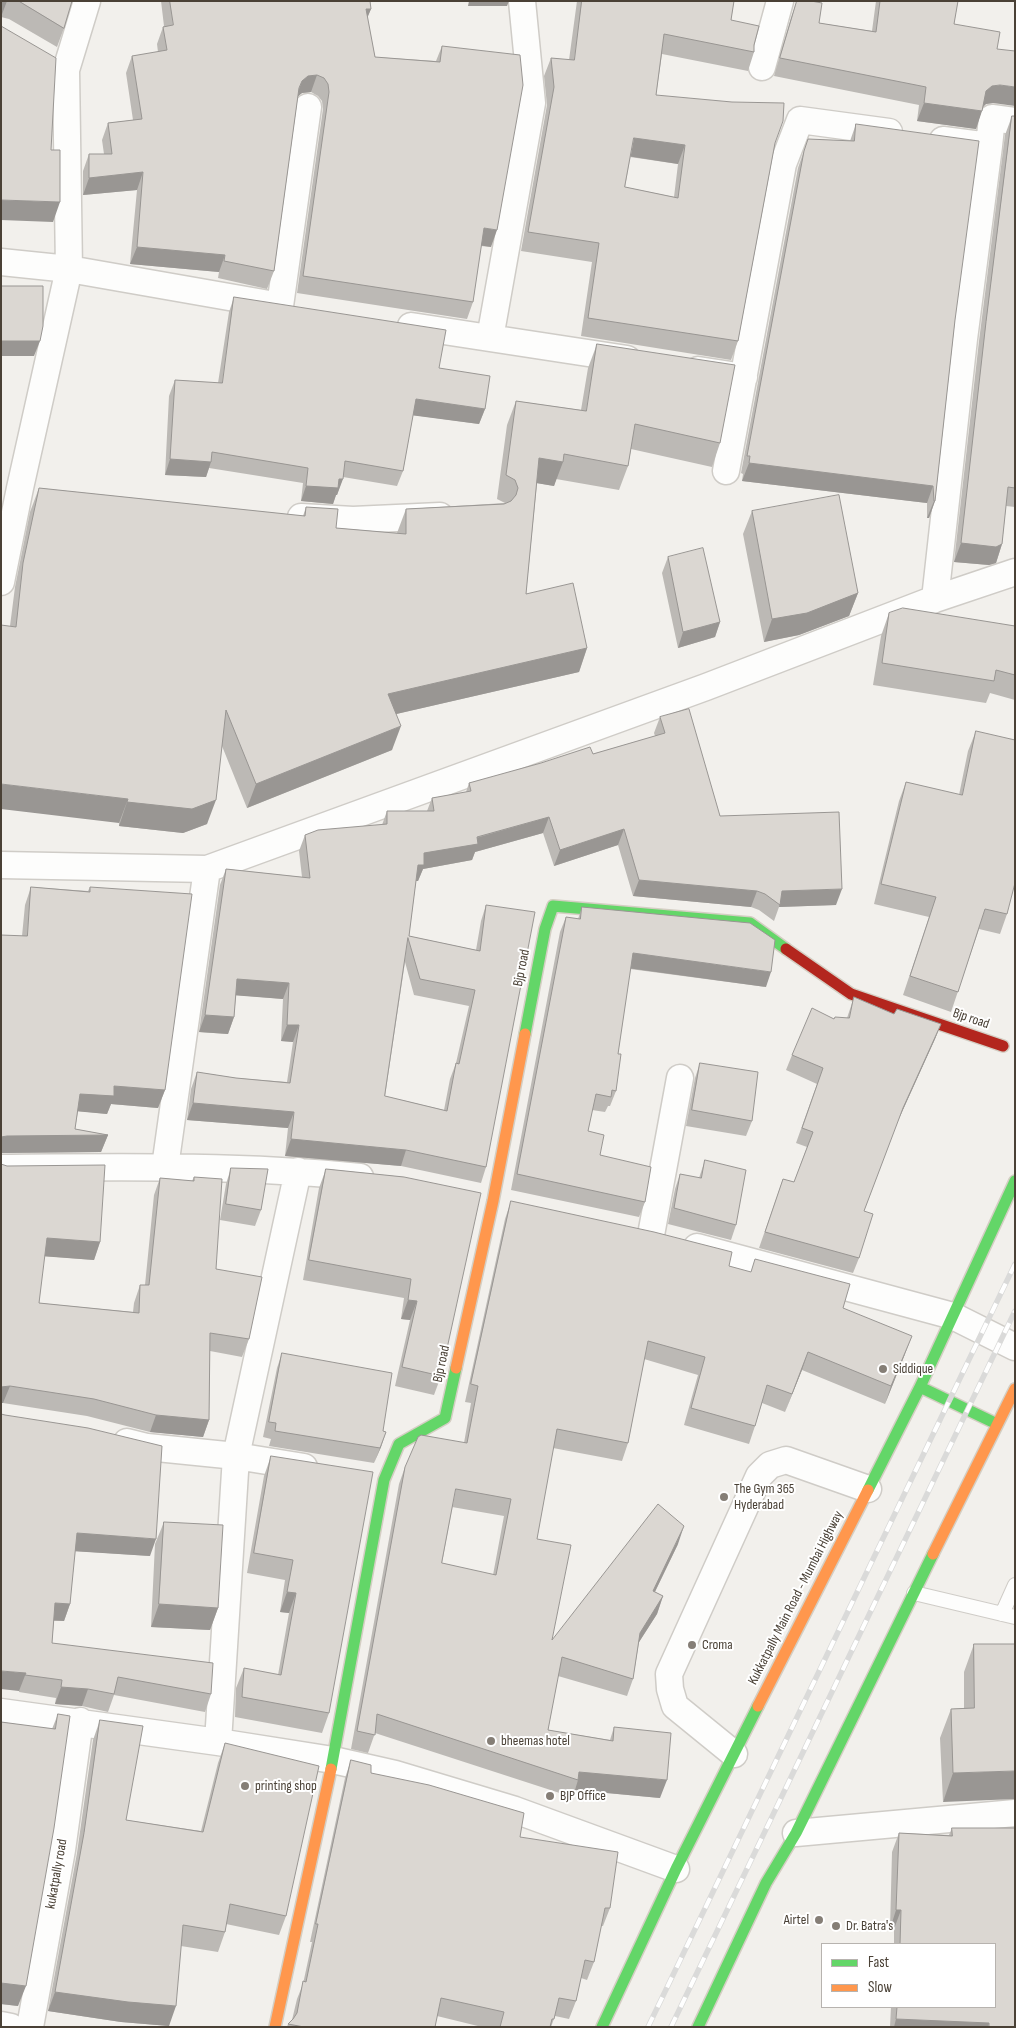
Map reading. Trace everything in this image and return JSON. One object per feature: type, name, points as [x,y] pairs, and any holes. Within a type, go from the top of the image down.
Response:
[{"type":"main road","name":"Bjp road","points":[[275,2027],[333,1760],[374,1478],[399,1444],[445,1418],[484,1199],[545,929],[553,906],[604,908],[750,923],[851,994],[1003,1046]]},
{"type":"main road","name":"Kukkatpally Main Road - Mumbai Highway","points":[[602,2027],[676,1870],[920,1387],[1015,1181]]},
{"type":"main road","points":[[920,1387],[997,1424]]},
{"type":"main road","points":[[698,2027],[766,1883],[796,1833],[1015,1389]]},
{"type":"street","points":[[1,582],[68,269],[66,70],[86,1]]},
{"type":"street","points":[[490,338],[532,103],[522,1]]},
{"type":"street","points":[[762,67],[780,1]]},
{"type":"street","points":[[42,56],[66,70]]},
{"type":"street","points":[[1,262],[68,269],[290,307],[308,107]]},
{"type":"street","points":[[935,599],[964,338],[992,118],[1015,121]]},
{"type":"street","points":[[726,471],[784,164],[800,120],[989,146]]},
{"type":"street","points":[[385,322],[646,362]]},
{"type":"street","points":[[676,367],[744,377]]},
{"type":"street","points":[[20,488],[48,492]]},
{"type":"street","points":[[278,515],[353,520],[466,514]]},
{"type":"street","points":[[1,865],[207,869],[706,687],[935,599],[1015,572]]},
{"type":"street","points":[[165,1167],[207,869]]},
{"type":"street","points":[[680,1078],[642,1233],[953,1316],[1015,1347]]},
{"type":"street","points":[[1,1168],[165,1167],[298,1170],[381,1179]]},
{"type":"street","points":[[218,1742],[236,1456],[298,1170]]},
{"type":"street","points":[[484,1199],[521,1207]]},
{"type":"street","points":[[103,1436],[147,1447],[236,1456],[325,1470]]},
{"type":"street","points":[[734,1754],[675,1706],[670,1689],[669,1674],[759,1476],[770,1465],[786,1460],[868,1489]]},
{"type":"street","points":[[1,1712],[80,1721],[333,1760],[395,1774],[516,1810],[676,1870]]},
{"type":"street","name":"kukatpally road","points":[[30,2027],[62,1850],[80,1721]]},
{"type":"street","points":[[796,1833],[1015,1813]]},
{"type":"street","points":[[1,2025],[11,2027]]},
{"type":"lane","points":[[914,1593],[1009,1615],[1015,1585]]},
{"type":"building","points":[[19,1],[72,1],[64,28]]},
{"type":"building","points":[[170,1],[370,1],[371,9],[366,9],[375,57],[440,62],[442,46],[520,55],[523,85],[497,230],[484,228],[473,302],[303,276],[329,92],[328,84],[324,78],[317,75],[308,76],[302,81],[299,88],[274,271],[224,261],[225,255],[137,247],[143,172],[89,178],[89,154],[112,154],[108,123],[142,119],[132,56],[167,50],[163,27],[173,25]]},
{"type":"building","points":[[582,1],[734,1],[731,20],[759,26],[754,52],[664,34],[656,95],[732,102],[784,103],[783,121],[775,143],[738,341],[588,318],[599,243],[528,232],[554,87],[551,58],[574,60]],"holes":[[[634,138],[685,145],[678,198],[625,187]]]},
{"type":"building","points":[[797,1],[822,3],[819,23],[876,32],[880,1],[958,1],[954,24],[1000,32],[997,49],[1015,51],[1015,87],[992,86],[986,91],[982,111],[924,103],[926,87],[780,58]]},
{"type":"building","points":[[1,26],[56,58],[51,150],[60,150],[60,202],[1,200]]},
{"type":"building","points":[[1012,116],[1015,116],[1015,488],[1008,487],[1002,544],[996,547],[961,543]]},
{"type":"building","points":[[856,124],[979,141],[955,320],[935,501],[933,486],[749,463],[750,456],[747,456],[804,151],[808,139],[854,141]]},
{"type":"building","points":[[1,286],[43,286],[43,326],[40,341],[1,341]]},
{"type":"building","points":[[234,297],[446,330],[439,368],[490,376],[485,409],[416,399],[403,471],[345,461],[343,479],[339,479],[338,488],[306,486],[308,468],[212,452],[211,462],[170,459],[175,380],[222,383]]},
{"type":"building","points":[[597,344],[735,365],[720,443],[635,424],[628,466],[564,454],[563,462],[539,458],[526,594],[573,583],[587,648],[388,694],[401,726],[256,784],[226,710],[216,800],[192,809],[127,802],[128,799],[1,784],[1,625],[16,627],[23,563],[39,488],[305,516],[306,507],[338,509],[336,528],[406,534],[406,509],[504,504],[511,501],[516,495],[518,488],[515,480],[506,475],[516,401],[586,411]]},
{"type":"building","points":[[839,495],[858,593],[807,613],[772,619],[752,511]]},
{"type":"building","points":[[703,548],[720,622],[683,632],[668,557]]},
{"type":"building","points":[[903,608],[1015,626],[1015,675],[996,670],[994,681],[882,663],[889,613]]},
{"type":"building","points":[[689,709],[720,816],[839,812],[842,889],[782,891],[780,905],[765,894],[757,891],[639,880],[624,829],[560,850],[549,817],[477,837],[478,844],[424,853],[424,865],[418,865],[409,936],[480,951],[486,905],[535,912],[486,1167],[406,1150],[291,1139],[294,1112],[193,1103],[197,1072],[290,1083],[299,1025],[287,1025],[289,983],[237,979],[234,1017],[205,1015],[226,869],[310,878],[305,835],[318,830],[387,824],[387,811],[434,811],[432,798],[471,791],[469,783],[590,747],[593,754],[665,733],[660,717]],"holes":[[[408,938],[420,979],[475,990],[459,1064],[456,1063],[447,1111],[385,1096]]]},
{"type":"building","points":[[976,731],[1015,740],[1015,883],[1007,914],[985,909],[958,992],[910,976],[936,897],[881,884],[906,782],[962,795]]},
{"type":"building","points":[[31,887],[90,892],[90,887],[192,894],[165,1090],[114,1086],[114,1096],[80,1094],[75,1129],[108,1135],[1,1137],[1,935],[27,936]]},
{"type":"building","points":[[582,907],[750,923],[775,940],[771,972],[633,953],[618,1054],[621,1054],[616,1091],[612,1090],[611,1097],[596,1094],[588,1131],[604,1135],[600,1155],[651,1167],[645,1202],[517,1174],[566,917],[580,919]]},
{"type":"building","points":[[854,997],[894,1014],[897,1009],[941,1024],[903,1108],[864,1211],[873,1214],[859,1258],[765,1232],[783,1179],[794,1182],[813,1132],[802,1128],[823,1068],[792,1055],[812,1008],[834,1019],[835,1017],[849,1018]]},
{"type":"building","points":[[700,1063],[758,1072],[752,1121],[692,1110]]},
{"type":"building","points":[[705,1160],[746,1170],[736,1225],[674,1208],[680,1174],[701,1178]]},
{"type":"building","points":[[1,1164],[7,1166],[105,1165],[100,1242],[47,1238],[39,1303],[139,1313],[140,1285],[149,1285],[160,1178],[194,1181],[194,1177],[222,1179],[216,1269],[262,1277],[249,1339],[210,1333],[209,1420],[156,1415],[94,1399],[10,1386],[1,1387]]},
{"type":"building","points":[[231,1168],[268,1169],[261,1210],[226,1204]]},
{"type":"building","points":[[326,1169],[404,1177],[481,1193],[441,1376],[402,1367],[417,1301],[408,1300],[411,1279],[309,1260]]},
{"type":"building","points":[[511,1201],[654,1232],[732,1252],[729,1266],[751,1272],[755,1259],[850,1284],[843,1308],[912,1336],[891,1386],[808,1352],[792,1394],[767,1385],[755,1426],[691,1408],[705,1357],[648,1341],[628,1443],[557,1429],[537,1539],[571,1545],[552,1640],[658,1504],[684,1526],[653,1591],[663,1596],[640,1633],[633,1679],[562,1657],[548,1730],[613,1741],[614,1727],[671,1733],[667,1780],[579,1772],[578,1780],[377,1714],[375,1735],[357,1731],[405,1467],[418,1437],[421,1435],[467,1443],[478,1386],[471,1384]],"holes":[[[456,1489],[511,1499],[496,1575],[442,1563]]]},
{"type":"building","points":[[282,1353],[392,1373],[383,1431],[386,1432],[380,1448],[275,1431],[276,1423],[269,1422]]},
{"type":"building","points":[[1,1414],[88,1428],[162,1446],[156,1539],[77,1533],[70,1604],[55,1603],[52,1643],[213,1663],[211,1694],[118,1677],[114,1694],[88,1689],[61,1687],[62,1680],[25,1675],[26,1673],[1,1671]]},
{"type":"building","points":[[271,1456],[373,1472],[329,1713],[242,1697],[244,1668],[281,1675],[296,1593],[287,1592],[293,1560],[254,1553]]},
{"type":"building","points":[[164,1522],[223,1525],[218,1608],[159,1604]]},
{"type":"building","points":[[974,1644],[1015,1644],[1015,1771],[953,1773],[951,1709],[974,1708]]},
{"type":"building","points":[[58,1714],[70,1716],[54,1828],[26,1986],[1,1983],[1,1722],[55,1729]]},
{"type":"building","points":[[100,1720],[143,1726],[126,1820],[203,1832],[225,1743],[319,1766],[286,1916],[230,1904],[225,1932],[183,1925],[176,2006],[128,2002],[55,1992],[84,1833]]},
{"type":"building","points":[[351,1760],[371,1765],[371,1773],[429,1785],[524,1813],[520,1837],[618,1852],[610,1908],[605,1908],[594,1962],[585,1960],[576,2001],[559,1998],[550,2027],[500,2027],[504,2012],[441,1998],[435,2027],[304,2027],[288,2024],[297,2013],[303,1981],[306,1982],[318,1924],[316,1924]]},
{"type":"building","points":[[952,1828],[1015,1828],[1015,2027],[989,2027],[989,2023],[896,2019],[897,2008],[996,2008],[996,1943],[900,1943],[901,1910],[896,1910],[899,1833],[952,1836]]},
{"type":"railway","points":[[648,2027],[1015,1264]]},
{"type":"railway","points":[[671,2027],[1015,1311]]},
{"type":"traffic: fast","points":[[525,1034],[545,929],[553,906],[750,923],[786,949]]},
{"type":"traffic: fast","points":[[868,1490],[920,1387],[1015,1181]]},
{"type":"traffic: fast","points":[[331,1769],[384,1480],[399,1444],[445,1418],[456,1368]]},
{"type":"traffic: fast","points":[[920,1387],[997,1424]]},
{"type":"traffic: fast","points":[[698,2027],[766,1883],[796,1833],[933,1554]]},
{"type":"traffic: fast","points":[[602,2027],[676,1869],[758,1706]]},
{"type":"traffic: slow","points":[[456,1368],[493,1201],[525,1034]]},
{"type":"traffic: slow","points":[[933,1554],[1015,1389]]},
{"type":"traffic: slow","points":[[758,1706],[868,1490]]},
{"type":"traffic: slow","points":[[275,2027],[331,1769]]},
{"type":"traffic: jam","points":[[786,949],[851,994],[1003,1046]]},
{"type":"place","name":"Siddique","points":[[883,1369]]},
{"type":"place","name":"The Gym 365 Hyderabad","points":[[724,1497]]},
{"type":"place","name":"Croma","points":[[692,1645]]},
{"type":"place","name":"bheemas hotel","points":[[491,1741]]},
{"type":"place","name":"printing shop","points":[[245,1786]]},
{"type":"place","name":"BJP Office","points":[[550,1796]]},
{"type":"place","name":"Airtel","points":[[819,1920]]},
{"type":"place","name":"Dr. Batra's","points":[[836,1926]]}]
